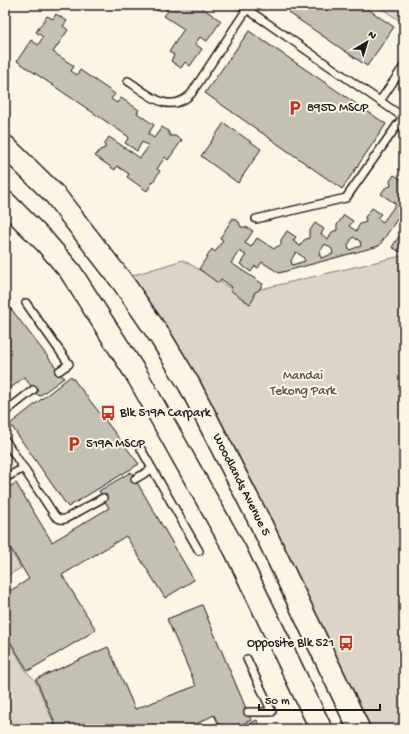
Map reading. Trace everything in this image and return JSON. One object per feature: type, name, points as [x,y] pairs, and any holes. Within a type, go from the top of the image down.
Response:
[{"type":"main road","name":"Woodlands Avenue 5","points":[[5,146],[55,195],[124,284],[161,338],[190,386],[263,528],[359,729]]},
{"type":"main road","points":[[5,202],[70,271],[138,377],[235,550],[321,729]]},
{"type":"lane","points":[[128,81],[158,101],[176,104],[182,102],[191,94],[244,7],[402,117],[346,198],[256,219]]},
{"type":"lane","points":[[380,101],[404,66]]},
{"type":"lane","points":[[26,303],[69,364],[59,371]]},
{"type":"lane","points":[[5,412],[33,390]]},
{"type":"lane","points":[[5,440],[59,519],[65,519],[103,498]]},
{"type":"lane","points":[[141,449],[199,552]]},
{"type":"lane","points":[[5,478],[24,468]]},
{"type":"lane","points":[[135,479],[152,469]]},
{"type":"lane","points":[[247,659],[272,712],[248,712]]},
{"type":"green space","points":[[376,5],[404,5],[404,12],[399,20]]},
{"type":"green space","name":"Mandai Tekong Park","points":[[404,252],[404,729],[359,729],[267,534],[121,279],[183,260],[240,294],[401,256]]},
{"type":"green space","points":[[5,541],[21,568],[5,577]]},
{"type":"green space","points":[[5,635],[27,672],[35,680],[54,723],[53,729],[5,729]]},
{"type":"building","points":[[149,5],[198,5],[221,21],[207,41],[200,37],[195,44],[202,49],[190,66],[185,62],[181,68],[171,61],[174,55],[169,52],[184,29],[164,16],[168,11],[161,6],[158,11]]},
{"type":"building","points":[[294,5],[362,5],[394,27],[367,66],[289,13]]},
{"type":"building","points":[[56,14],[67,21],[63,26],[68,30],[53,52],[74,66],[71,71],[77,75],[80,70],[115,94],[111,99],[117,103],[121,98],[139,110],[137,113],[154,125],[148,134],[154,138],[162,127],[168,131],[170,136],[175,136],[182,140],[168,160],[165,157],[157,169],[160,171],[147,191],[127,177],[129,174],[117,166],[115,170],[95,156],[100,150],[105,148],[105,143],[109,137],[140,158],[149,146],[142,142],[137,151],[125,143],[129,137],[17,61],[31,40],[38,45],[43,37],[36,32],[47,16],[53,19]]},
{"type":"building","name":"895D MSCP","points":[[249,31],[386,124],[342,189],[205,93]]},
{"type":"building","points":[[224,123],[261,149],[238,183],[201,156]]},
{"type":"building","points":[[394,175],[404,181],[404,217],[400,215],[379,246],[279,273],[262,262],[258,268],[255,266],[251,272],[240,264],[246,255],[239,251],[231,263],[263,284],[259,290],[254,293],[254,298],[250,304],[230,290],[232,287],[221,279],[218,283],[199,269],[212,249],[215,252],[223,240],[220,238],[233,218],[239,222],[241,227],[246,227],[253,231],[245,243],[251,247],[257,238],[274,249],[281,245],[281,240],[287,231],[296,237],[293,241],[300,246],[304,240],[309,238],[309,232],[315,223],[324,229],[321,234],[328,239],[332,232],[337,230],[337,225],[344,215],[353,221],[349,226],[356,231],[360,224],[366,222],[365,217],[372,208],[381,214],[377,218],[383,222],[396,204],[381,194],[385,188],[391,186],[390,181]],"holes":[[[353,237],[360,241],[361,246],[349,250],[348,245]],[[325,244],[332,249],[333,254],[321,258],[319,253]],[[296,252],[303,257],[305,261],[292,265],[291,260]]]},
{"type":"building","points":[[404,229],[404,253],[403,251],[398,251],[392,247]]},
{"type":"building","points":[[5,301],[64,378],[39,396],[24,377],[5,393]]},
{"type":"building","name":"519A MSCP","points":[[71,376],[139,464],[68,507],[10,424]]},
{"type":"building","points":[[131,472],[194,580],[165,598],[126,536],[62,575],[96,630],[28,671],[5,633],[5,584],[10,591],[29,579],[5,539],[5,489],[16,483],[52,542],[109,508],[99,491]]},
{"type":"building","points":[[202,605],[251,720],[232,729],[221,729],[214,715],[186,729],[55,729],[55,723],[36,679],[108,647],[135,709],[196,686],[167,619]]},
{"type":"building","points":[[257,720],[261,729],[237,729]]},
{"type":"place","name":"895D MSCP","points":[[295,108]]},
{"type":"place","name":"Blk 519A Carpark","points":[[108,413]]},
{"type":"place","name":"519A MSCP","points":[[74,444]]},
{"type":"place","name":"Opposite Blk 521","points":[[346,643]]}]
